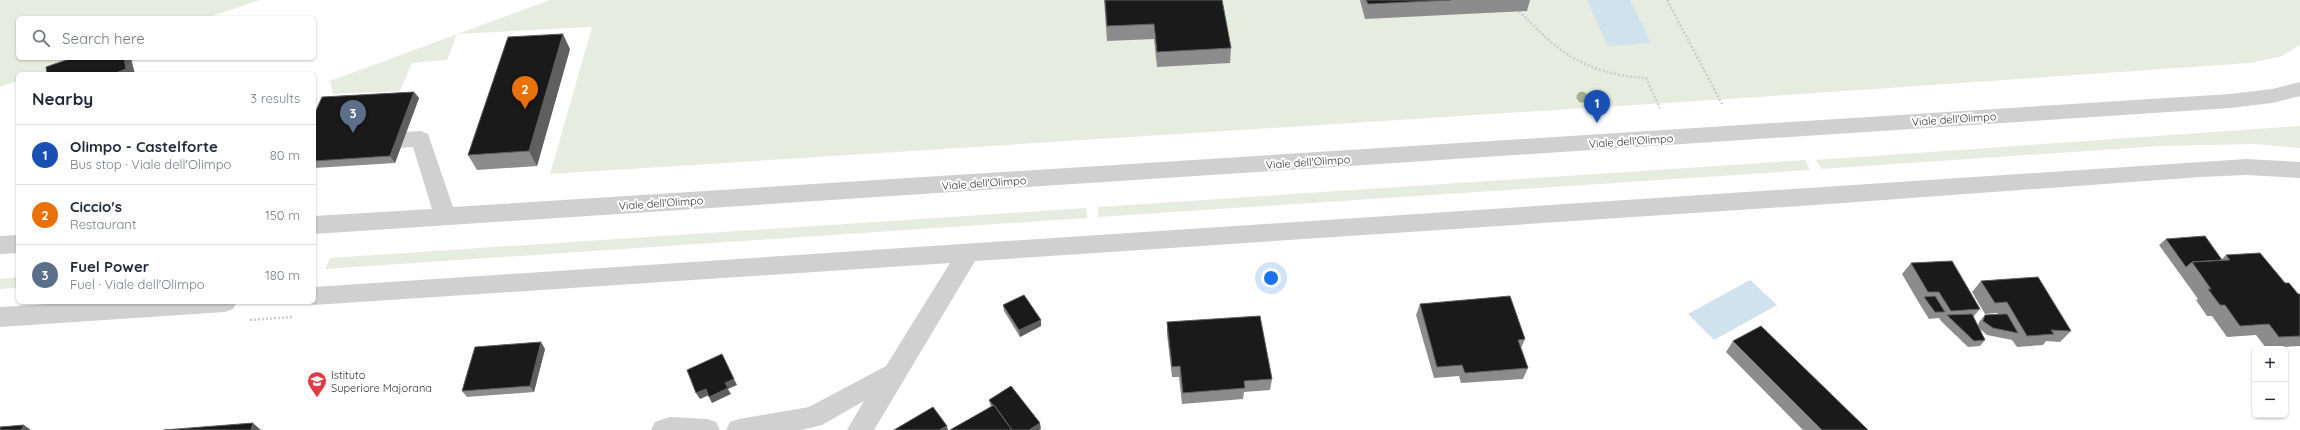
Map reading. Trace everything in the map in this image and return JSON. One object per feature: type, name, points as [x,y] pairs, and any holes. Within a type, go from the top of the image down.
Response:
[{"type":"street","name":"Viale dell'Olimpo","points":[[316,225],[2223,101],[2272,96],[2300,89]]},
{"type":"street","points":[[316,145],[421,139],[445,217]]},
{"type":"street","points":[[316,296],[1829,196],[2201,169],[2246,167],[2300,170]]},
{"type":"street","points":[[0,245],[16,244]]},
{"type":"street","points":[[860,430],[893,373],[968,253]]},
{"type":"street","points":[[0,317],[195,304]]},
{"type":"street","points":[[739,430],[813,417],[893,373]]},
{"type":"street","points":[[664,430],[670,428],[707,430]]},
{"type":"path","points":[[1668,0],[1722,104]]},
{"type":"path","points":[[1519,11],[1552,43],[1579,60],[1600,71],[1621,76],[1646,78],[1660,108]]},
{"type":"shaded area","points":[[0,0],[260,0],[212,16],[16,16],[16,60],[80,60],[44,72],[16,72],[16,82],[0,87]]},
{"type":"shaded area","points":[[550,0],[2300,0],[2300,45],[2282,56],[2250,63],[1728,99],[550,174],[592,27],[458,34]]},
{"type":"shaded area","points":[[457,34],[447,60],[412,63],[400,91],[333,94],[330,81]]},
{"type":"shaded area","points":[[2300,126],[2300,148],[2255,144],[2161,146],[1821,169],[1816,160]]},
{"type":"shaded area","points":[[1805,160],[1810,170],[1098,217],[1098,207]]},
{"type":"shaded area","points":[[1086,208],[1087,218],[325,269],[330,258]]},
{"type":"shaded area","points":[[16,277],[16,288],[0,289],[0,279]]},
{"type":"water","points":[[1587,0],[1630,0],[1651,43],[1608,46]]},
{"type":"water","points":[[1750,280],[1777,305],[1714,340],[1688,314]]},
{"type":"building","points":[[1105,0],[1222,0],[1231,48],[1157,52],[1154,24],[1107,26]]},
{"type":"building","points":[[1366,0],[1451,0],[1368,4]]},
{"type":"building","points":[[563,34],[529,151],[468,155],[508,37]]},
{"type":"building","points":[[66,60],[124,60],[126,69],[118,72],[47,72],[46,67]]},
{"type":"building","points":[[414,92],[390,156],[316,161],[316,110],[322,97]]},
{"type":"building","points":[[2205,236],[2222,260],[2192,262],[2186,267],[2166,239]]},
{"type":"building","points":[[2260,253],[2285,283],[2289,283],[2298,294],[2300,294],[2300,336],[2279,337],[2269,324],[2240,326],[2225,305],[2220,305],[2208,289],[2211,289],[2192,262],[2230,260],[2226,255]]},
{"type":"building","points":[[1952,261],[1980,309],[1951,311],[1939,292],[1928,292],[1911,263]]},
{"type":"building","points":[[2038,277],[2071,331],[2051,330],[2054,334],[2027,336],[2007,302],[1995,303],[1981,281]]},
{"type":"building","points":[[1024,295],[1041,320],[1019,330],[1003,305]]},
{"type":"building","points":[[1510,296],[1525,339],[1518,340],[1528,368],[1465,373],[1462,365],[1437,367],[1420,304]]},
{"type":"building","points":[[1935,296],[1945,312],[1935,312],[1924,297]]},
{"type":"building","points":[[1972,314],[1985,340],[1974,341],[1947,315]]},
{"type":"building","points":[[2007,314],[2018,333],[1993,328],[1983,321],[1985,315]]},
{"type":"building","points":[[1260,316],[1272,379],[1244,381],[1245,388],[1183,393],[1180,366],[1172,367],[1167,322]]},
{"type":"building","points":[[1761,326],[1868,430],[1822,430],[1733,341]]},
{"type":"building","points":[[541,342],[530,386],[462,391],[475,347]]},
{"type":"building","points":[[722,354],[734,379],[725,383],[728,388],[709,397],[706,389],[696,393],[687,370]]},
{"type":"building","points":[[1011,386],[1040,423],[1029,430],[1012,430],[989,400]]},
{"type":"building","points":[[994,405],[1012,430],[950,430]]},
{"type":"building","points":[[933,407],[947,426],[939,430],[894,430]]},
{"type":"building","points":[[253,423],[251,430],[164,430]]},
{"type":"building","points":[[24,425],[21,430],[0,430],[0,427]]},
{"type":"place","name":"Ciccio's","points":[[525,109]]},
{"type":"place","name":"Olimpo - Castelforte","points":[[1597,123]]},
{"type":"place","name":"Fuel Power","points":[[353,133]]},
{"type":"place","name":"Istituto Superiore Majorana","points":[[317,398]]}]
